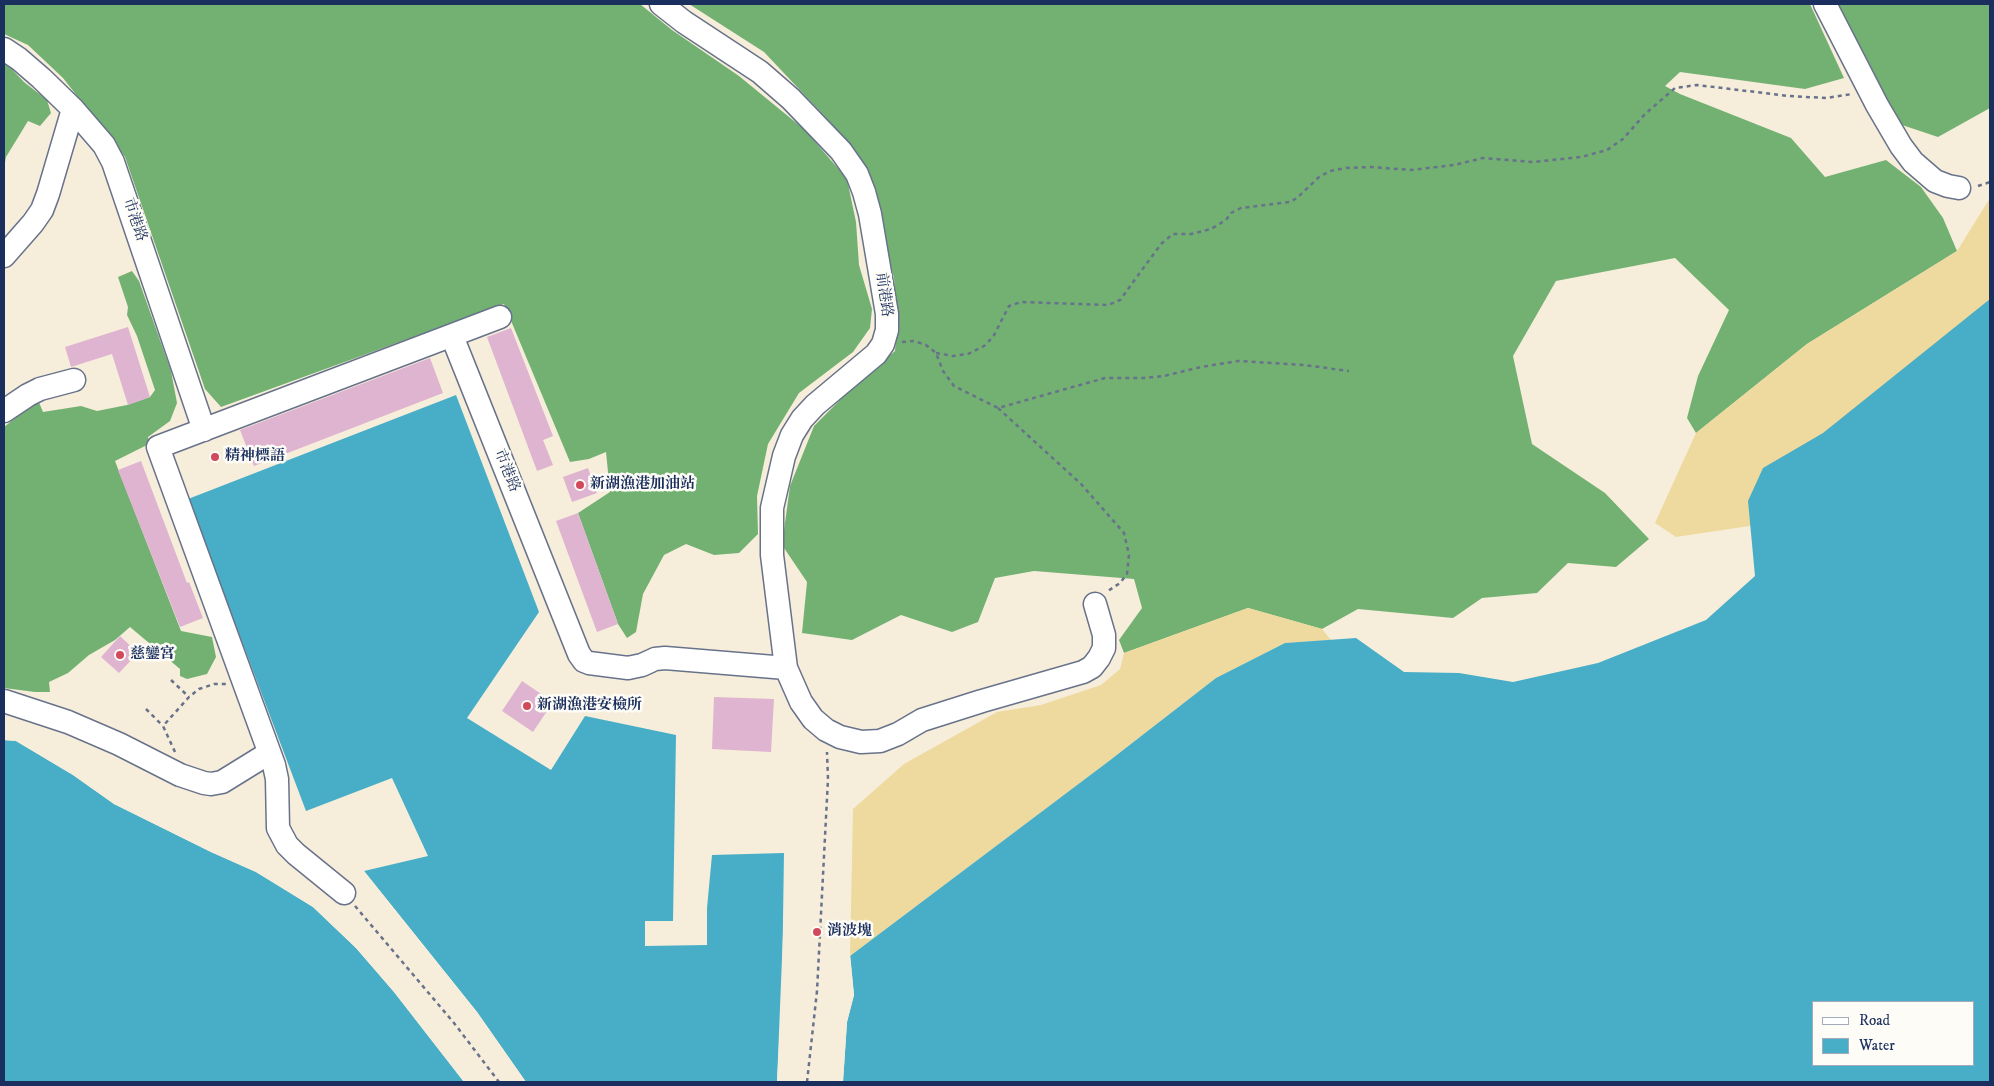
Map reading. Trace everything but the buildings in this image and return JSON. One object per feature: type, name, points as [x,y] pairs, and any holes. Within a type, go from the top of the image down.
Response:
[{"type":"street","name":"前港路","points":[[661,4],[684,22],[760,72],[826,134],[857,174],[870,214],[887,314],[887,330],[884,344]]},
{"type":"street","points":[[1825,4],[1887,123],[1914,162],[1935,181],[1959,188]]},
{"type":"street","name":"市港路","points":[[4,49],[20,59],[73,109],[104,145],[113,162],[204,430]]},
{"type":"street","points":[[4,256],[42,210],[73,109]]},
{"type":"street","points":[[344,894],[296,854],[281,836],[276,820],[277,779],[269,752],[158,447],[500,317]]},
{"type":"street","name":"市港路","points":[[452,336],[584,661],[628,668],[642,666],[655,659],[664,658],[786,668]]},
{"type":"street","points":[[884,344],[871,359],[815,405],[802,419],[792,435],[784,456],[772,508],[772,555],[786,668],[801,702],[813,719],[826,730],[840,737],[861,742],[880,741],[898,734],[922,720],[1083,672],[1092,667],[1104,648],[1104,635],[1095,604]]},
{"type":"street","points":[[4,411],[40,389],[74,380]]},
{"type":"street","points":[[4,700],[119,744],[180,775],[211,784],[222,782],[269,752]]},
{"type":"path","points":[[884,344],[914,341],[926,345],[936,353],[953,356],[968,354],[984,346],[993,337],[1009,306],[1021,302],[1108,305],[1120,300],[1161,244],[1173,234],[1191,234],[1211,229],[1226,220],[1231,213],[1241,208],[1290,202],[1297,198],[1319,177],[1330,171],[1370,167],[1411,170],[1454,165],[1482,158],[1533,162],[1582,157],[1599,153],[1623,139],[1645,114],[1676,88],[1697,85],[1789,96],[1826,98],[1844,96],[1868,88]]},
{"type":"path","points":[[936,353],[943,371],[954,386],[998,408],[1081,484],[1124,533],[1129,555],[1128,574],[1120,583],[1098,597],[1095,604]]},
{"type":"path","points":[[998,408],[1105,378],[1164,376],[1200,367],[1238,361],[1304,364],[1349,371]]},
{"type":"path","points":[[164,726],[189,697],[206,686],[226,684],[242,679]]},
{"type":"path","points":[[171,680],[189,697]]},
{"type":"path","points":[[146,709],[164,726],[182,766],[191,779]]},
{"type":"path","points":[[808,1082],[821,928],[828,779],[826,730]]},
{"type":"path","points":[[344,894],[442,1009],[499,1082]]},
{"type":"green space","points":[[4,4],[640,4],[672,30],[739,76],[805,130],[847,179],[856,222],[859,265],[872,309],[870,328],[853,352],[799,393],[768,444],[757,496],[758,534],[739,553],[714,555],[686,544],[664,555],[643,594],[636,632],[627,638],[618,624],[578,513],[610,492],[606,452],[589,459],[570,462],[504,304],[221,407],[205,389],[125,157],[63,78],[28,45],[4,34]]},
{"type":"green space","points":[[689,4],[1810,4],[1844,78],[1805,89],[1680,72],[1665,86],[1680,94],[1791,138],[1825,177],[1886,160],[1921,187],[1943,218],[1957,251],[1807,344],[1696,433],[1687,418],[1698,376],[1729,310],[1675,258],[1556,281],[1513,356],[1532,444],[1605,493],[1649,539],[1616,567],[1568,563],[1537,593],[1482,598],[1453,618],[1358,609],[1322,629],[1248,608],[1124,653],[1119,640],[1142,608],[1134,579],[1034,571],[995,578],[978,622],[952,632],[901,615],[852,640],[802,633],[807,582],[782,545],[790,486],[814,426],[852,388],[895,351],[897,326],[894,278],[876,209],[865,182],[832,124],[764,52]]},
{"type":"green space","points":[[1835,4],[1990,4],[1990,108],[1938,137],[1893,122]]},
{"type":"green space","points":[[4,61],[24,82],[47,100],[51,113],[40,126],[28,121],[6,157],[4,168]]},
{"type":"green space","points":[[132,271],[139,281],[171,371],[177,403],[170,421],[148,437],[149,444],[115,461],[181,631],[212,637],[216,657],[207,674],[187,679],[180,676],[180,669],[130,627],[115,640],[89,655],[68,673],[49,682],[50,692],[4,688],[4,427],[38,400],[43,412],[81,406],[97,411],[127,405],[150,397],[155,390],[137,336],[127,315],[128,307],[118,277]]},
{"type":"sand","points":[[1990,198],[1990,359],[1803,518],[1676,537],[1655,523],[1696,433],[1807,344],[1957,251]]},
{"type":"sand","points":[[1248,608],[1322,629],[1331,640],[1285,643],[1216,678],[850,956],[853,809],[904,764],[997,712],[1041,705],[1101,685],[1120,669],[1124,653]]},
{"type":"water","points":[[1990,299],[1990,1082],[843,1082],[847,1022],[854,995],[850,956],[1216,678],[1285,643],[1356,638],[1404,672],[1459,673],[1513,682],[1598,663],[1706,620],[1755,576],[1748,501],[1763,468],[1823,433]]},
{"type":"water","points":[[456,395],[539,612],[467,718],[551,770],[585,716],[676,735],[673,921],[645,921],[645,946],[707,945],[707,908],[712,855],[784,853],[784,908],[777,1082],[526,1082],[477,1012],[364,871],[428,856],[392,778],[306,811],[188,499]]},
{"type":"water","points":[[4,740],[16,741],[73,775],[114,804],[256,872],[313,907],[356,948],[394,992],[464,1082],[4,1082]]},
{"type":"pier","points":[[4,737],[17,739],[74,773],[116,802],[212,850],[257,870],[315,905],[358,946],[396,990],[467,1082],[464,1082],[394,992],[356,948],[313,907],[256,872],[114,804],[73,775],[16,741],[4,740]]},
{"type":"pier","points":[[784,851],[786,853],[786,908],[784,991],[780,1082],[777,1082],[782,991]]},
{"type":"pier","points":[[364,871],[477,1012],[526,1082],[523,1082],[475,1014],[362,873]]},
{"type":"pier","points":[[850,953],[854,995],[847,1022],[843,1082],[841,1082],[845,1021],[852,994],[848,956]]},
{"type":"place","name":"精神標語","points":[[215,457]]},
{"type":"place","name":"新湖漁港加油站","points":[[580,485]]},
{"type":"place","name":"慈鑾宮","points":[[120,655]]},
{"type":"place","name":"新湖漁港安檢所","points":[[527,706]]},
{"type":"place","name":"消波塊","points":[[817,932]]}]
